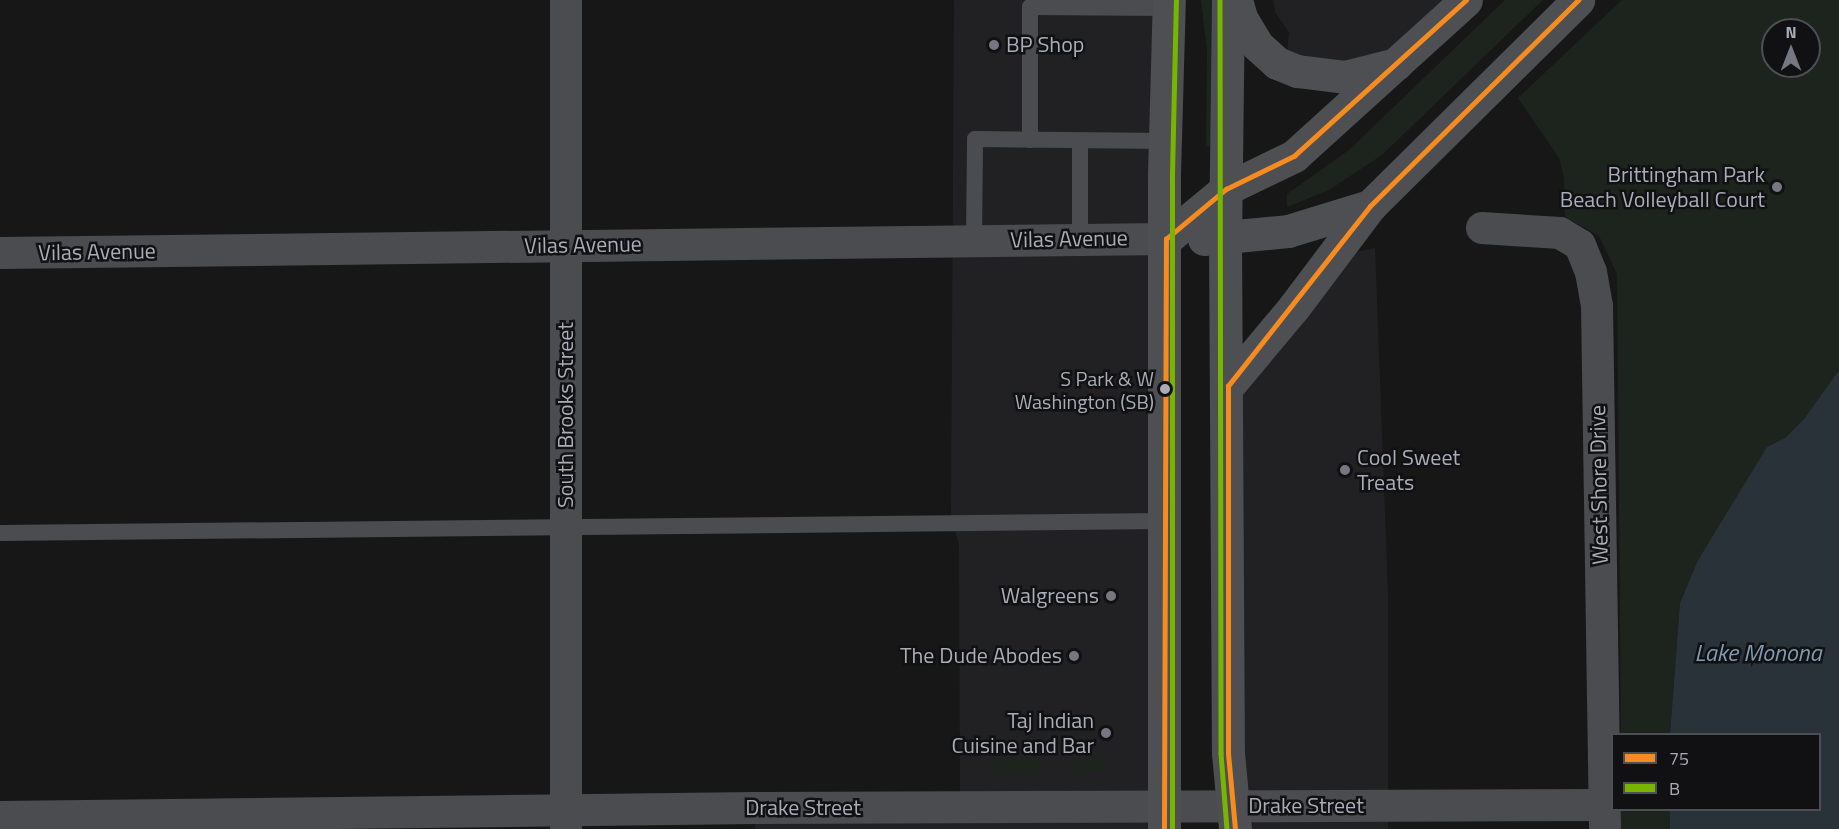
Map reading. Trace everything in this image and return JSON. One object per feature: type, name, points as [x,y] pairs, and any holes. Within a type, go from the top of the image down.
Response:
[{"type":"main road","points":[[1228,0],[1225,239],[1228,386],[1228,753],[1234,818]]},
{"type":"main road","points":[[1236,0],[1241,18],[1257,45],[1277,63],[1297,71],[1346,76],[1400,63]]},
{"type":"main road","points":[[1166,239],[1226,189],[1294,156],[1400,63],[1466,0]]},
{"type":"main road","points":[[1228,386],[1294,307],[1370,206],[1578,0]]},
{"type":"main road","points":[[1164,819],[1164,521],[1169,4]]},
{"type":"main road","points":[[1166,239],[1225,239],[1287,231],[1370,206]]},
{"type":"street","name":"South Brooks Street","points":[[566,0],[566,820]]},
{"type":"street","name":"West Shore Drive","points":[[1482,228],[1560,232],[1580,245],[1591,272],[1597,306],[1605,817]]},
{"type":"street","name":"Vilas Avenue","points":[[0,253],[1080,238],[1166,239]]},
{"type":"street","name":"Drake Street","points":[[0,817],[566,820],[1605,817]]},
{"type":"lane","points":[[1030,140],[1030,7],[1169,4]]},
{"type":"lane","points":[[974,240],[975,140],[1167,141]]},
{"type":"lane","points":[[1080,141],[1080,238]]},
{"type":"lane","points":[[0,533],[1164,521]]},
{"type":"shaded area","points":[[954,0],[1169,0],[1164,829],[755,829],[755,808],[960,809],[959,546],[951,513]]},
{"type":"shaded area","points":[[1201,0],[1215,0],[1215,147],[1206,146],[1207,50]]},
{"type":"shaded area","points":[[1273,0],[1466,0],[1400,63],[1286,67],[1289,32],[1275,12]]},
{"type":"shaded area","points":[[1505,0],[1543,0],[1382,155],[1329,190],[1287,207],[1287,194],[1349,150]]},
{"type":"shaded area","points":[[1622,0],[1839,0],[1839,370],[1804,419],[1785,438],[1767,447],[1698,560],[1680,603],[1670,733],[1621,733],[1617,274],[1599,236],[1565,217],[1564,177],[1559,158],[1518,98]]},
{"type":"shaded area","points":[[1375,248],[1388,592],[1388,829],[1235,829],[1228,386],[1331,257]]},
{"type":"shaded area","points":[[1077,758],[1107,758],[1105,773],[997,775],[989,759],[1042,759],[1042,773],[1077,773]]},
{"type":"shaded area","points":[[1621,811],[1670,811],[1670,829],[1621,829]]},
{"type":"water","name":"Lake Monona","points":[[1839,370],[1839,829],[1670,829],[1670,811],[1821,811],[1821,733],[1670,733],[1680,603],[1698,560],[1767,447],[1785,438],[1804,419]]},
{"type":"transit line","name":"B","points":[[1172,829],[1172,174],[1176,0]]},
{"type":"transit line","name":"B","points":[[1220,0],[1221,753],[1227,829]]},
{"type":"transit line","name":"75","points":[[1164,829],[1166,239],[1226,189],[1294,156],[1466,0]]},
{"type":"transit line","name":"75","points":[[1235,829],[1228,753],[1228,386],[1370,206],[1578,0]]},
{"type":"place","name":"BP Shop","points":[[994,45]]},
{"type":"place","name":"Brittingham Park Beach Volleyball Court","points":[[1777,187]]},
{"type":"place","name":"S Park & W Washington (SB)","points":[[1165,389]]},
{"type":"place","name":"Cool Sweet Treats","points":[[1345,470]]},
{"type":"place","name":"Walgreens","points":[[1111,596]]},
{"type":"place","name":"The Dude Abodes","points":[[1074,656]]},
{"type":"place","name":"Taj Indian Cuisine and Bar","points":[[1106,733]]}]
